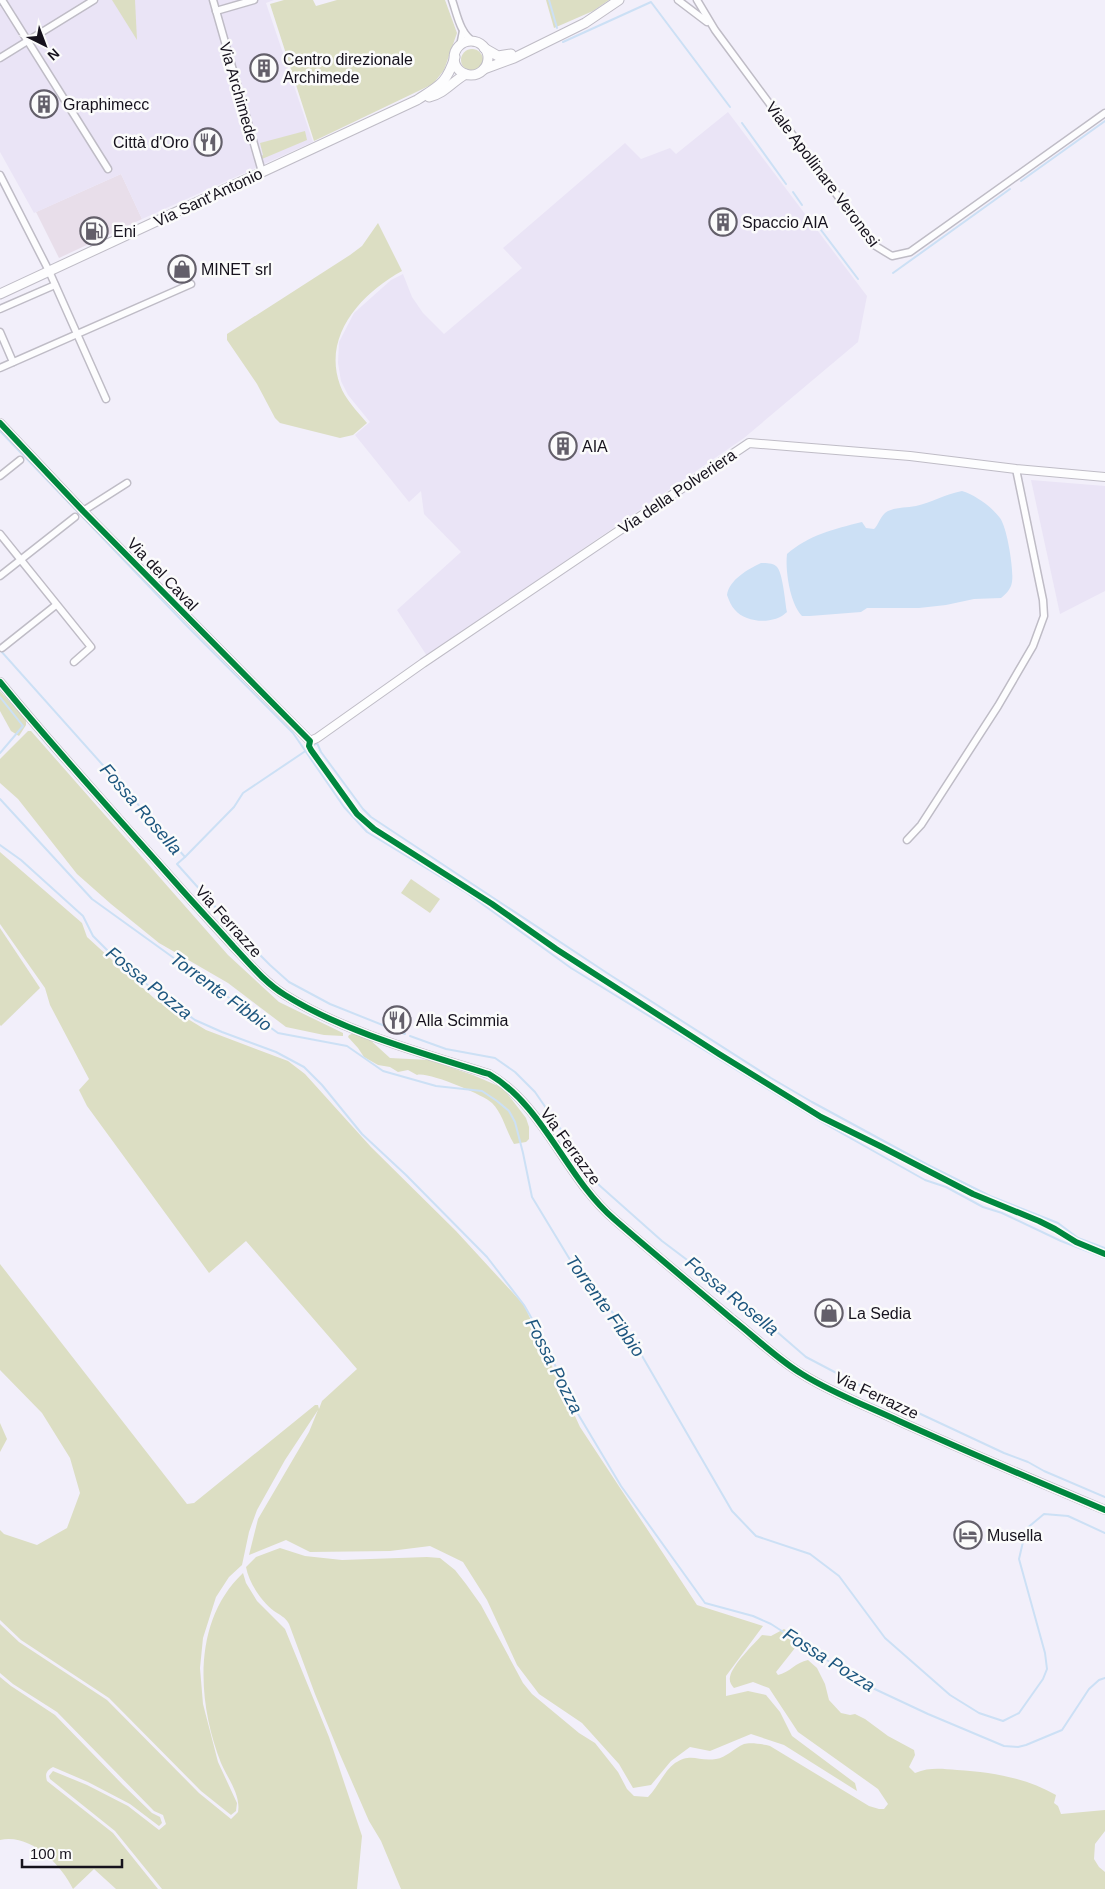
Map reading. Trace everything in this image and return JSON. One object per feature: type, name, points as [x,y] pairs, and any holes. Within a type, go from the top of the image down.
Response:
[{"type":"main road","name":"Via Sant'Antonio","points":[[417,100],[443,92],[455,80],[466,74],[474,75],[484,69],[514,58],[585,23],[619,0]]},
{"type":"main road","points":[[460,46],[466,42],[474,42]]},
{"type":"main road","name":"Via Sant'Antonio","points":[[474,42],[498,56],[529,50]]},
{"type":"main road","name":"Via Sant'Antonio","points":[[0,294],[417,100],[440,86],[448,77],[460,46]]},
{"type":"main road","points":[[484,48],[488,61],[484,69]]},
{"type":"main road","points":[[455,56],[459,69],[466,74]]},
{"type":"street","points":[[2,0],[108,169]]},
{"type":"street","points":[[0,58],[94,0]]},
{"type":"street","name":"Via Archimede","points":[[213,0],[262,172]]},
{"type":"street","points":[[216,11],[254,0]]},
{"type":"street","points":[[452,0],[463,31],[474,42]]},
{"type":"street","name":"Viale Apollinare Veronesi","points":[[678,0],[712,26]]},
{"type":"street","name":"Viale Apollinare Veronesi","points":[[697,0],[712,26],[874,245],[892,256],[910,252],[1105,113]]},
{"type":"street","points":[[460,46],[463,31]]},
{"type":"street","points":[[0,176],[49,271],[106,399]]},
{"type":"street","points":[[0,368],[191,284]]},
{"type":"street","points":[[0,309],[55,285]]},
{"type":"street","points":[[0,332],[14,362]]},
{"type":"street","name":"Via del Caval","points":[[0,423],[83,511],[310,741]]},
{"type":"street","name":"Via della Polveriera","points":[[310,741],[318,738],[440,652],[748,443],[910,456],[1016,469],[1105,477]]},
{"type":"street","points":[[0,476],[20,460]]},
{"type":"street","points":[[907,840],[920,825],[998,706],[1033,646],[1044,616],[1043,600],[1016,469]]},
{"type":"street","points":[[83,511],[127,483]]},
{"type":"street","points":[[0,576],[75,517]]},
{"type":"street","points":[[0,534],[91,648],[74,662]]},
{"type":"street","points":[[2,648],[56,605]]},
{"type":"street","name":"Via Ferrazze","points":[[0,682],[191,900],[257,972],[272,985],[298,1002],[339,1022],[411,1049],[489,1074],[500,1081],[525,1105],[574,1175],[599,1205],[686,1280],[801,1374],[922,1431],[1105,1510]]},
{"type":"shaded area","points":[[0,0],[274,0],[266,3],[313,142],[142,219],[121,174],[34,213],[0,152]]},
{"type":"shaded area","name":"AIA","points":[[728,112],[867,296],[858,342],[744,438],[427,656],[397,610],[461,552],[424,514],[421,491],[409,502],[355,435],[370,422],[348,395],[341,381],[338,363],[339,342],[354,313],[391,280],[403,274],[412,297],[423,313],[444,334],[522,268],[503,248],[625,143],[641,159],[670,148],[676,154]]},
{"type":"shaded area","points":[[121,174],[142,219],[59,258],[36,212]]},
{"type":"shaded area","points":[[1031,480],[1105,486],[1105,591],[1060,614]]},
{"type":"green space","points":[[112,0],[135,0],[137,40]]},
{"type":"green space","points":[[284,0],[313,0],[316,6],[337,0],[445,0],[457,33],[444,70],[433,84],[314,141],[270,4]]},
{"type":"green space","points":[[546,0],[609,0],[593,11],[554,28]]},
{"type":"green space","points":[[468,49],[476,49],[483,56],[483,64],[476,71],[468,71],[461,64],[461,56]]},
{"type":"green space","points":[[305,131],[307,140],[262,159],[260,143]]},
{"type":"green space","points":[[378,223],[402,271],[373,291],[360,304],[349,318],[341,333],[336,349],[336,367],[342,390],[367,423],[353,435],[340,438],[280,423],[275,418],[257,384],[227,340],[227,334],[350,255],[362,246]]},
{"type":"green space","points":[[0,691],[26,720],[26,725],[19,736],[11,731],[0,711]]},
{"type":"green space","points":[[28,731],[31,731],[228,955],[279,1002],[343,1033],[343,1036],[324,1035],[286,1027],[228,983],[159,943],[77,874],[18,799],[0,783],[0,759]]},
{"type":"green space","points":[[0,852],[82,923],[87,937],[155,999],[206,1030],[288,1061],[305,1074],[371,1147],[456,1231],[524,1305],[580,1427],[697,1605],[763,1626],[726,1676],[726,1696],[748,1691],[766,1695],[780,1712],[792,1736],[855,1783],[857,1791],[784,1745],[751,1734],[710,1751],[690,1747],[671,1761],[651,1785],[633,1788],[619,1764],[582,1723],[539,1694],[517,1665],[487,1600],[463,1562],[430,1546],[390,1551],[310,1552],[286,1540],[249,1555],[258,1519],[309,1432],[318,1410],[285,1460],[257,1510],[249,1532],[242,1565],[229,1577],[216,1597],[203,1638],[200,1668],[203,1704],[218,1762],[237,1803],[236,1811],[231,1815],[201,1791],[109,1698],[21,1640],[0,1620],[0,1530],[4,1534],[37,1545],[67,1528],[80,1493],[70,1458],[42,1413],[0,1370],[0,1264],[187,1504],[194,1503],[315,1405],[318,1405],[319,1409],[322,1401],[357,1369],[246,1241],[209,1273],[87,1106],[79,1090],[89,1079],[50,1005],[45,988],[0,924]]},
{"type":"green space","points":[[411,879],[440,899],[430,913],[401,893]]},
{"type":"green space","points":[[0,928],[40,988],[1,1026],[0,1025]]},
{"type":"green space","points":[[357,1032],[368,1038],[390,1058],[429,1060],[473,1075],[503,1088],[526,1118],[529,1127],[529,1139],[526,1142],[514,1144],[496,1107],[487,1099],[455,1084],[432,1077],[417,1075],[408,1070],[398,1072],[390,1067],[378,1065],[364,1057],[348,1037]]},
{"type":"green space","points":[[0,1423],[7,1439],[0,1452]]},
{"type":"green space","points":[[280,1548],[305,1556],[342,1560],[440,1558],[455,1570],[481,1605],[523,1683],[532,1694],[579,1733],[595,1743],[634,1796],[648,1797],[668,1770],[681,1760],[686,1758],[710,1760],[720,1758],[744,1744],[753,1743],[770,1746],[869,1806],[884,1809],[888,1804],[878,1789],[798,1732],[769,1688],[753,1682],[734,1688],[731,1684],[730,1677],[735,1667],[762,1635],[771,1636],[784,1629],[792,1634],[796,1641],[795,1648],[776,1672],[778,1675],[808,1660],[817,1668],[825,1684],[829,1700],[841,1713],[855,1714],[865,1719],[888,1736],[914,1750],[915,1755],[909,1767],[915,1773],[931,1769],[941,1769],[996,1774],[1033,1784],[1056,1795],[1054,1803],[1058,1806],[1061,1814],[1105,1810],[1105,1831],[1095,1844],[1094,1859],[1105,1872],[1105,1889],[401,1889],[381,1841],[369,1821],[338,1750],[289,1624],[260,1597],[248,1573],[246,1567],[256,1557]]},
{"type":"green space","points":[[243,1573],[246,1583],[257,1601],[285,1629],[329,1737],[362,1836],[357,1889],[162,1889],[115,1831],[50,1779],[49,1776],[53,1771],[87,1785],[128,1806],[159,1830],[166,1824],[163,1815],[154,1811],[57,1712],[13,1684],[0,1673],[0,1624],[19,1642],[107,1700],[199,1793],[231,1819],[238,1812],[238,1799],[221,1763],[213,1739],[204,1689],[204,1663],[207,1638],[215,1614],[226,1592]]},
{"type":"green space","points":[[0,1677],[55,1715],[123,1785],[152,1813],[160,1817],[162,1823],[159,1826],[130,1804],[88,1782],[53,1767],[47,1773],[47,1781],[113,1833],[158,1889],[116,1889],[94,1869],[73,1889],[61,1870],[43,1852],[22,1841],[0,1840]]},
{"type":"water","points":[[962,491],[987,505],[1003,523],[1012,568],[1012,582],[1011,587],[1001,598],[974,599],[919,608],[867,608],[861,612],[810,616],[802,616],[798,611],[791,595],[787,569],[787,554],[795,547],[813,537],[862,522],[866,528],[874,529],[888,511],[922,505]]},
{"type":"water","points":[[761,563],[773,564],[778,569],[782,580],[787,612],[768,621],[746,618],[732,607],[727,595],[735,580]]},
{"type":"waterway","points":[[549,0],[557,28]]},
{"type":"waterway","points":[[563,42],[651,2],[730,107]]},
{"type":"waterway","points":[[1021,181],[1105,121]]},
{"type":"waterway","points":[[742,123],[786,184]]},
{"type":"waterway","points":[[893,273],[1010,189]]},
{"type":"waterway","points":[[793,192],[802,205]]},
{"type":"waterway","points":[[815,222],[858,279]]},
{"type":"waterway","points":[[0,431],[188,627],[293,733],[344,807],[367,832],[467,893],[571,968],[820,1121],[925,1180],[946,1187],[983,1207],[1002,1213],[1061,1241],[1105,1258]]},
{"type":"waterway","name":"Fossa Rosella","points":[[0,650],[185,857],[177,864],[244,939],[270,965],[289,982],[330,1004],[405,1034]]},
{"type":"waterway","points":[[0,697],[23,726],[0,753]]},
{"type":"waterway","points":[[313,746],[317,743],[321,752],[371,817],[607,973],[771,1078],[928,1165],[990,1196],[1058,1223],[1078,1238],[1105,1248]]},
{"type":"waterway","points":[[185,857],[234,807],[243,793],[307,750]]},
{"type":"waterway","name":"Torrente Fibbio","points":[[0,799],[92,899],[278,1033],[347,1046],[383,1071],[436,1086],[482,1091],[509,1111],[515,1122],[532,1197],[572,1263],[627,1330],[732,1511],[756,1536],[810,1554],[839,1576],[885,1638],[950,1695],[979,1713],[1003,1721],[1019,1713],[1043,1679],[1047,1669],[1045,1653],[1019,1559],[1026,1529],[1044,1514],[1068,1516],[1105,1533]]},
{"type":"waterway","name":"Fossa Pozza","points":[[0,845],[21,860],[83,916],[93,936],[112,955],[145,983],[195,1020],[276,1052],[304,1067],[322,1085],[362,1134],[406,1175],[487,1257],[524,1305],[539,1331],[578,1414],[621,1486],[705,1603],[753,1616],[771,1624],[864,1684],[928,1714],[1004,1746],[1018,1747],[1026,1745],[1062,1730],[1089,1689],[1099,1680],[1105,1678]]},
{"type":"waterway","name":"Fossa Rosella","points":[[410,1036],[446,1049],[495,1058],[515,1072],[535,1092],[599,1185],[662,1241],[739,1299],[806,1357],[865,1388],[1004,1453],[1105,1497]]},
{"type":"cycle path","points":[[0,423],[83,511],[310,741],[309,746],[311,750],[357,814],[374,829],[492,904],[556,949],[821,1117],[973,1194],[1039,1221],[1076,1242],[1105,1254]]},
{"type":"cycle path","points":[[0,682],[67,761],[188,897],[257,972],[277,990],[308,1008],[358,1031],[411,1050],[489,1074],[525,1104],[582,1184],[614,1219],[766,1348],[802,1374],[850,1399],[1105,1510]]},
{"type":"place","name":"Centro direzionale Archimede","points":[[264,68]]},
{"type":"place","name":"Graphimecc","points":[[44,104]]},
{"type":"place","name":"Città d'Oro","points":[[208,142]]},
{"type":"place","name":"Spaccio AIA","points":[[723,222]]},
{"type":"place","name":"Eni","points":[[94,231]]},
{"type":"place","name":"MINET srl","points":[[182,269]]},
{"type":"place","name":"AIA","points":[[563,446]]},
{"type":"place","name":"Alla Scimmia","points":[[397,1020]]},
{"type":"place","name":"La Sedia","points":[[829,1313]]},
{"type":"place","name":"Musella","points":[[968,1535]]}]
